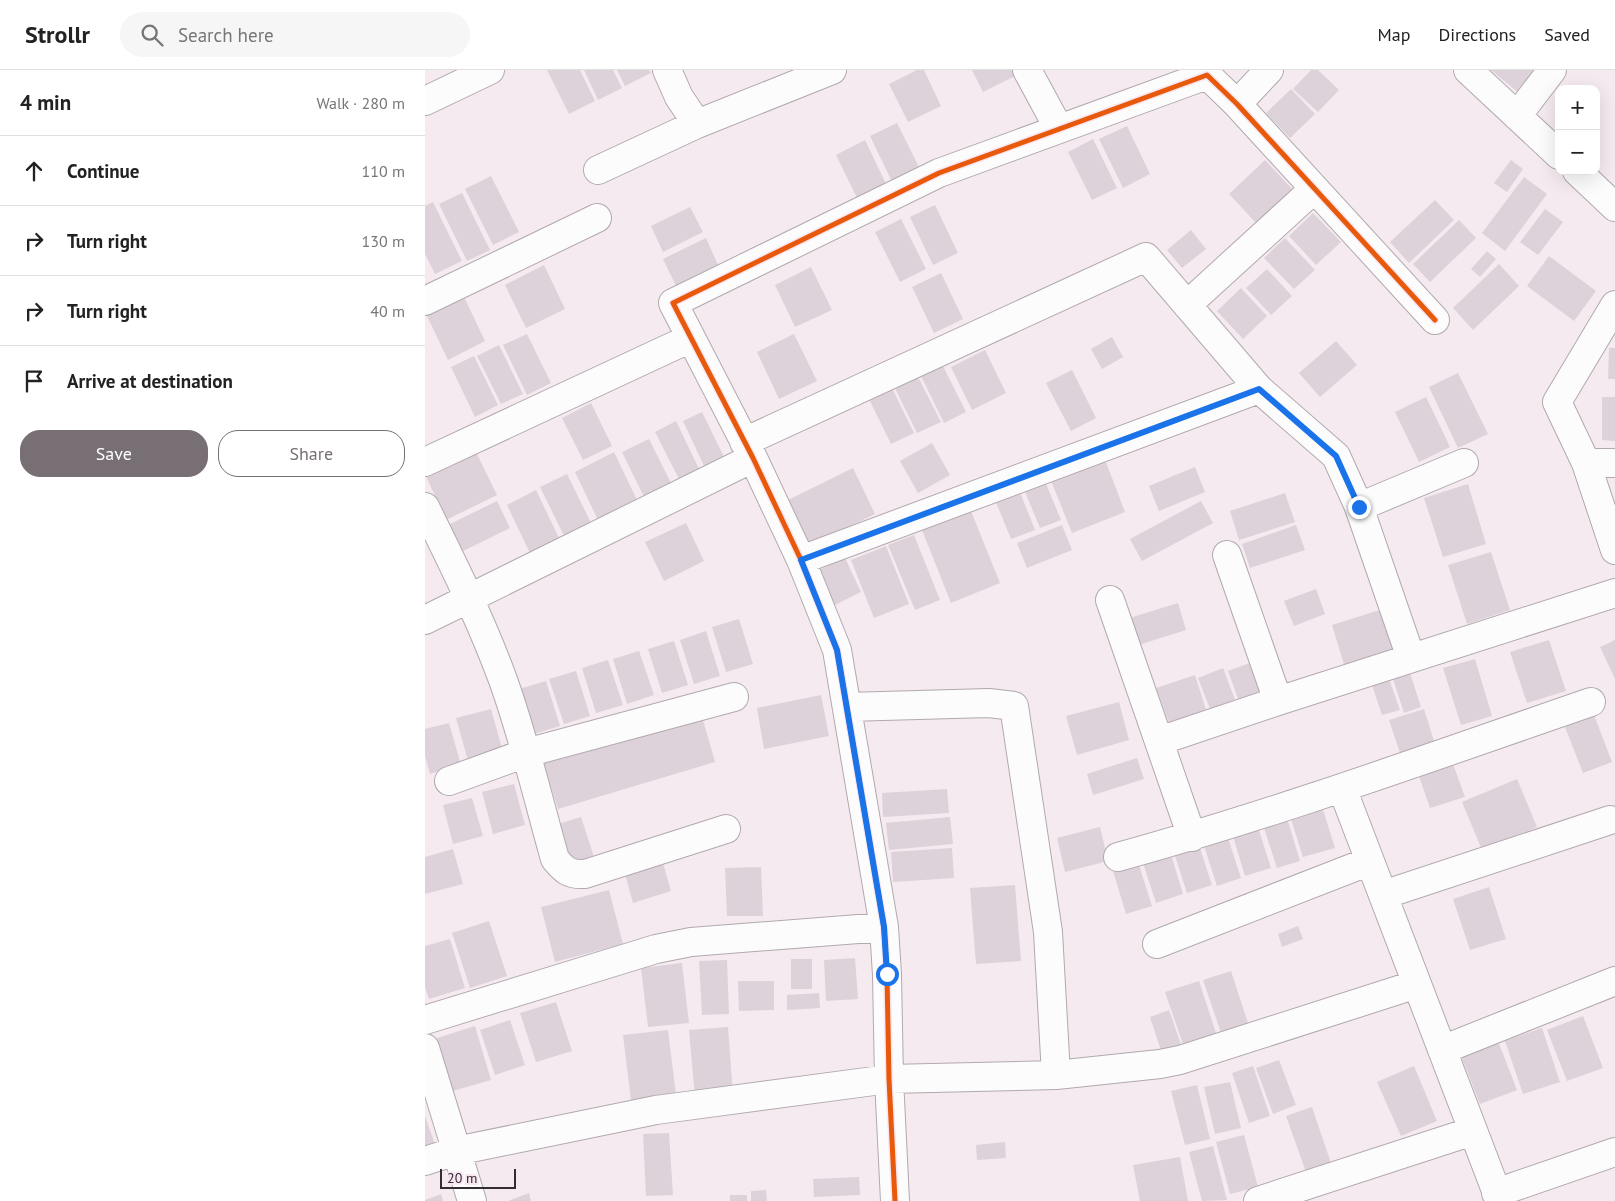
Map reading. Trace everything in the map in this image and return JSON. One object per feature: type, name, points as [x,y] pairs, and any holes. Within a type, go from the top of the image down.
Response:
[{"type":"street","points":[[425,101],[490,70]]},
{"type":"street","points":[[667,70],[679,97],[697,124]]},
{"type":"street","points":[[598,170],[697,124],[832,70]]},
{"type":"street","points":[[1027,70],[1059,129]]},
{"type":"street","points":[[1237,104],[1269,70]]},
{"type":"street","points":[[1468,70],[1555,151]]},
{"type":"street","points":[[1517,116],[1552,70]]},
{"type":"street","points":[[895,1201],[884,927],[837,650],[801,560],[748,450],[673,303],[939,173],[1207,75],[1237,104],[1435,320]]},
{"type":"street","points":[[1581,175],[1615,207]]},
{"type":"street","points":[[1187,306],[1314,188]]},
{"type":"street","points":[[425,301],[597,218]]},
{"type":"street","points":[[425,620],[470,599],[748,450],[1145,257],[1259,389],[1336,456],[1359,507],[1411,658]]},
{"type":"street","points":[[1615,305],[1557,402],[1587,463],[1615,550]]},
{"type":"street","points":[[425,462],[691,338]]},
{"type":"street","points":[[801,560],[1259,389]]},
{"type":"street","points":[[1359,507],[1464,463]]},
{"type":"street","points":[[1587,463],[1615,463]]},
{"type":"street","points":[[425,507],[470,599],[503,680],[526,753],[555,858],[565,871],[574,874],[585,874],[726,828]]},
{"type":"street","points":[[1227,555],[1277,701]]},
{"type":"street","points":[[1159,741],[1277,701],[1615,593]]},
{"type":"street","points":[[1110,600],[1192,837]]},
{"type":"street","points":[[449,781],[526,753],[734,697]]},
{"type":"street","points":[[1118,857],[1192,837],[1342,788],[1591,702]]},
{"type":"street","points":[[847,707],[989,703],[1014,706],[1048,932],[1056,1075]]},
{"type":"street","points":[[1342,788],[1498,1197],[1615,1152]]},
{"type":"street","points":[[1383,895],[1610,820]]},
{"type":"street","points":[[1157,944],[1370,861]]},
{"type":"street","points":[[425,1020],[656,949],[691,942],[884,927]]},
{"type":"street","points":[[1442,1050],[1615,980]]},
{"type":"street","points":[[425,1161],[456,1151],[656,1110],[889,1079],[1056,1075],[1160,1064],[1180,1060],[1417,984]]},
{"type":"street","points":[[425,1048],[472,1201]]},
{"type":"street","points":[[1258,1201],[1473,1131]]},
{"type":"building","points":[[547,70],[580,70],[595,101],[569,114]]},
{"type":"building","points":[[584,70],[613,70],[622,88],[598,100]]},
{"type":"building","points":[[617,70],[649,70],[651,73],[625,86]]},
{"type":"building","points":[[917,70],[924,70],[941,106],[908,122],[889,84]]},
{"type":"building","points":[[972,70],[1012,70],[1015,76],[983,92]]},
{"type":"building","points":[[1311,70],[1318,70],[1339,90],[1318,112],[1293,89]]},
{"type":"building","points":[[1491,70],[1541,70],[1520,94]]},
{"type":"building","points":[[1291,89],[1315,114],[1290,138],[1266,113]]},
{"type":"building","points":[[897,123],[923,175],[895,188],[870,136]]},
{"type":"building","points":[[1127,126],[1150,174],[1123,188],[1099,139]]},
{"type":"building","points":[[1093,139],[1117,188],[1092,200],[1068,152]]},
{"type":"building","points":[[865,140],[889,190],[860,204],[836,155]]},
{"type":"building","points":[[1265,160],[1294,191],[1258,225],[1229,194]]},
{"type":"building","points":[[1511,160],[1523,169],[1507,192],[1494,183]]},
{"type":"building","points":[[491,176],[519,232],[493,245],[465,189]]},
{"type":"building","points":[[1524,177],[1547,194],[1505,251],[1482,233]]},
{"type":"building","points":[[462,193],[490,250],[467,261],[439,204]]},
{"type":"building","points":[[1435,200],[1454,220],[1409,263],[1390,242]]},
{"type":"building","points":[[433,202],[462,261],[435,274],[425,254],[425,206]]},
{"type":"building","points":[[935,205],[958,253],[933,265],[910,217]]},
{"type":"building","points":[[690,207],[703,232],[663,252],[651,226]]},
{"type":"building","points":[[1545,209],[1563,222],[1538,255],[1520,242]]},
{"type":"building","points":[[1313,213],[1341,242],[1316,265],[1289,236]]},
{"type":"building","points":[[901,219],[926,269],[900,282],[875,232]]},
{"type":"building","points":[[1459,220],[1476,238],[1430,282],[1413,264]]},
{"type":"building","points":[[1191,230],[1206,249],[1182,268],[1167,250]]},
{"type":"building","points":[[706,238],[718,265],[676,286],[663,259]]},
{"type":"building","points":[[1285,238],[1315,270],[1294,289],[1264,258]]},
{"type":"building","points":[[1487,251],[1496,259],[1480,277],[1471,269]]},
{"type":"building","points":[[1549,256],[1596,291],[1574,321],[1527,286]]},
{"type":"building","points":[[1499,264],[1519,286],[1473,330],[1453,308]]},
{"type":"building","points":[[544,265],[565,309],[526,328],[505,285]]},
{"type":"building","points":[[811,267],[832,310],[795,327],[775,285]]},
{"type":"building","points":[[1267,269],[1292,296],[1271,315],[1246,288]]},
{"type":"building","points":[[941,273],[963,319],[934,333],[912,287]]},
{"type":"building","points":[[1241,288],[1267,316],[1243,339],[1217,311]]},
{"type":"building","points":[[464,297],[485,341],[448,360],[427,316]]},
{"type":"building","points":[[527,334],[551,383],[527,395],[503,345]]},
{"type":"building","points":[[794,334],[817,381],[779,399],[757,352]]},
{"type":"building","points":[[1112,337],[1123,357],[1102,369],[1091,349]]},
{"type":"building","points":[[1336,341],[1357,365],[1320,397],[1299,373]]},
{"type":"building","points":[[499,345],[523,394],[501,404],[477,356]]},
{"type":"building","points":[[1609,348],[1615,348],[1615,379],[1608,379]]},
{"type":"building","points":[[985,350],[1006,393],[972,410],[951,367]]},
{"type":"building","points":[[474,356],[498,405],[475,417],[451,367]]},
{"type":"building","points":[[942,364],[966,412],[944,423],[920,374]]},
{"type":"building","points":[[1072,370],[1096,418],[1071,431],[1046,383]]},
{"type":"building","points":[[915,371],[941,422],[917,433],[892,382]]},
{"type":"building","points":[[1458,373],[1488,434],[1458,448],[1429,387]]},
{"type":"building","points":[[890,384],[914,433],[891,444],[867,395]]},
{"type":"building","points":[[1426,397],[1450,447],[1419,462],[1395,412]]},
{"type":"building","points":[[1602,397],[1615,397],[1615,441],[1602,440]]},
{"type":"building","points":[[591,403],[612,446],[583,460],[562,418]]},
{"type":"building","points":[[702,412],[725,459],[705,468],[683,421]]},
{"type":"building","points":[[676,421],[701,473],[681,483],[655,432]]},
{"type":"building","points":[[649,439],[672,485],[645,499],[622,452]]},
{"type":"building","points":[[932,443],[950,475],[918,493],[900,461]]},
{"type":"building","points":[[475,450],[497,495],[446,520],[425,474]]},
{"type":"building","points":[[614,452],[637,500],[598,520],[575,472]]},
{"type":"building","points":[[1104,457],[1125,512],[1072,533],[1050,478]]},
{"type":"building","points":[[1195,467],[1205,492],[1159,511],[1149,486]]},
{"type":"building","points":[[853,468],[875,514],[805,548],[782,503]]},
{"type":"building","points":[[567,474],[592,525],[565,538],[540,487]]},
{"type":"building","points":[[1044,479],[1061,520],[1040,528],[1023,487]]},
{"type":"building","points":[[1468,484],[1486,544],[1443,557],[1424,498]]},
{"type":"building","points":[[536,490],[559,538],[530,553],[507,505]]},
{"type":"building","points":[[1019,490],[1035,530],[1011,539],[995,500]]},
{"type":"building","points":[[1285,493],[1295,522],[1239,540],[1230,511]]},
{"type":"building","points":[[497,501],[510,528],[459,553],[446,526]]},
{"type":"building","points":[[1201,501],[1213,523],[1142,561],[1130,539]]},
{"type":"building","points":[[971,511],[1000,583],[951,603],[922,530]]},
{"type":"building","points":[[686,523],[704,561],[664,581],[645,542]]},
{"type":"building","points":[[1062,525],[1072,550],[1027,568],[1017,543]]},
{"type":"building","points":[[1296,525],[1305,550],[1250,568],[1242,544]]},
{"type":"building","points":[[914,535],[940,600],[915,610],[888,545]]},
{"type":"building","points":[[886,546],[909,604],[874,618],[851,560]]},
{"type":"building","points":[[1491,552],[1510,610],[1467,624],[1448,565]]},
{"type":"building","points":[[845,558],[861,592],[825,610],[808,575]]},
{"type":"building","points":[[1316,589],[1325,614],[1294,626],[1284,601]]},
{"type":"building","points":[[1178,603],[1186,630],[1132,647],[1123,620]]},
{"type":"building","points":[[1386,608],[1401,654],[1346,671],[1332,625]]},
{"type":"building","points":[[739,619],[753,664],[726,672],[712,627]]},
{"type":"building","points":[[706,631],[720,676],[694,684],[680,640]]},
{"type":"building","points":[[1549,640],[1566,691],[1527,703],[1510,652]]},
{"type":"building","points":[[1615,640],[1615,679],[1600,647]]},
{"type":"building","points":[[674,641],[688,685],[662,693],[648,649]]},
{"type":"building","points":[[639,651],[654,695],[627,704],[613,659]]},
{"type":"building","points":[[1475,659],[1492,716],[1461,725],[1443,668]]},
{"type":"building","points":[[608,660],[623,705],[596,713],[582,668]]},
{"type":"building","points":[[1258,660],[1271,693],[1240,704],[1228,671]]},
{"type":"building","points":[[1223,668],[1237,705],[1212,714],[1198,678]]},
{"type":"building","points":[[576,671],[590,716],[564,724],[549,679]]},
{"type":"building","points":[[1410,673],[1421,707],[1404,713],[1393,679]]},
{"type":"building","points":[[1195,675],[1208,716],[1171,728],[1156,688]]},
{"type":"building","points":[[1389,679],[1400,710],[1382,715],[1372,685]]},
{"type":"building","points":[[546,681],[560,726],[534,734],[519,689]]},
{"type":"building","points":[[821,695],[829,736],[764,749],[757,708]]},
{"type":"building","points":[[1119,702],[1129,740],[1077,755],[1066,716]]},
{"type":"building","points":[[491,709],[503,752],[468,761],[456,718]]},
{"type":"building","points":[[1424,709],[1434,741],[1400,753],[1389,720]]},
{"type":"building","points":[[701,713],[715,762],[558,809],[543,761]]},
{"type":"building","points":[[1594,715],[1612,762],[1583,773],[1565,727]]},
{"type":"building","points":[[449,723],[461,765],[430,774],[425,756],[425,729]]},
{"type":"building","points":[[1137,758],[1144,779],[1093,795],[1087,774]]},
{"type":"building","points":[[1453,764],[1465,797],[1430,808],[1419,776]]},
{"type":"building","points":[[1517,779],[1537,827],[1482,850],[1462,802]]},
{"type":"building","points":[[514,784],[525,825],[493,834],[482,792]]},
{"type":"building","points":[[947,789],[949,813],[883,817],[882,793]]},
{"type":"building","points":[[472,798],[483,836],[453,844],[443,805]]},
{"type":"building","points":[[1321,803],[1335,848],[1303,857],[1289,813]]},
{"type":"building","points":[[581,817],[595,860],[569,869],[555,825]]},
{"type":"building","points":[[950,817],[953,844],[889,850],[886,823]]},
{"type":"building","points":[[1287,818],[1300,861],[1277,868],[1263,825]]},
{"type":"building","points":[[1257,824],[1271,868],[1245,876],[1232,833]]},
{"type":"building","points":[[1100,827],[1108,861],[1065,872],[1057,838]]},
{"type":"building","points":[[1227,835],[1241,878],[1217,886],[1203,843]]},
{"type":"building","points":[[1198,842],[1212,885],[1187,893],[1173,850]]},
{"type":"building","points":[[952,848],[954,878],[893,882],[891,852]]},
{"type":"building","points":[[453,849],[463,884],[425,894],[425,857]]},
{"type":"building","points":[[1170,851],[1183,894],[1156,903],[1142,860]]},
{"type":"building","points":[[1138,862],[1152,906],[1126,914],[1113,871]]},
{"type":"building","points":[[663,863],[671,891],[633,903],[625,874]]},
{"type":"building","points":[[761,867],[763,916],[727,916],[725,868]]},
{"type":"building","points":[[1015,885],[1021,961],[976,964],[970,888]]},
{"type":"building","points":[[1489,887],[1506,939],[1470,950],[1453,899]]},
{"type":"building","points":[[609,890],[623,944],[555,962],[541,907]]},
{"type":"building","points":[[489,921],[507,976],[470,988],[452,933]]},
{"type":"building","points":[[1298,926],[1303,939],[1282,947],[1278,934]]},
{"type":"building","points":[[450,939],[465,988],[429,999],[425,987],[425,946]]},
{"type":"building","points":[[855,958],[858,999],[826,1001],[824,960]]},
{"type":"building","points":[[791,959],[812,959],[812,989],[791,989]]},
{"type":"building","points":[[727,960],[729,1014],[702,1015],[699,961]]},
{"type":"building","points":[[682,963],[689,1023],[648,1027],[641,968]]},
{"type":"building","points":[[1231,971],[1250,1029],[1223,1039],[1203,980]]},
{"type":"building","points":[[738,981],[774,981],[774,1010],[739,1011]]},
{"type":"building","points":[[1199,981],[1219,1042],[1186,1053],[1165,992]]},
{"type":"building","points":[[819,993],[820,1008],[787,1010],[787,995]]},
{"type":"building","points":[[556,1002],[572,1051],[536,1062],[520,1013]]},
{"type":"building","points":[[1169,1010],[1184,1053],[1164,1060],[1150,1017]]},
{"type":"building","points":[[1583,1016],[1603,1068],[1567,1081],[1547,1030]]},
{"type":"building","points":[[510,1020],[525,1065],[495,1075],[480,1030]]},
{"type":"building","points":[[475,1026],[491,1080],[453,1091],[437,1038]]},
{"type":"building","points":[[728,1027],[733,1095],[695,1098],[689,1030]]},
{"type":"building","points":[[1542,1028],[1560,1082],[1523,1094],[1505,1041]]},
{"type":"building","points":[[668,1030],[676,1095],[631,1101],[623,1035]]},
{"type":"building","points":[[1498,1041],[1517,1090],[1480,1104],[1461,1056]]},
{"type":"building","points":[[1279,1060],[1296,1105],[1273,1114],[1256,1068]]},
{"type":"building","points":[[1253,1066],[1270,1116],[1249,1123],[1232,1073]]},
{"type":"building","points":[[1414,1066],[1437,1121],[1401,1136],[1377,1082]]},
{"type":"building","points":[[1230,1082],[1241,1128],[1215,1134],[1204,1087]]},
{"type":"building","points":[[1197,1085],[1210,1139],[1185,1145],[1171,1091]]},
{"type":"building","points":[[1312,1107],[1331,1163],[1306,1172],[1286,1116]]},
{"type":"building","points":[[425,1116],[438,1153],[425,1158]]},
{"type":"building","points":[[669,1133],[673,1195],[646,1196],[643,1134]]},
{"type":"building","points":[[1244,1135],[1258,1187],[1230,1194],[1216,1142]]},
{"type":"building","points":[[1005,1142],[1006,1158],[977,1160],[976,1145]]},
{"type":"building","points":[[1213,1146],[1227,1200],[1202,1201],[1189,1152]]},
{"type":"building","points":[[1180,1157],[1188,1201],[1140,1201],[1133,1165]]},
{"type":"building","points":[[859,1177],[860,1195],[814,1197],[813,1179]]},
{"type":"building","points":[[766,1190],[767,1201],[751,1201],[751,1191]]},
{"type":"building","points":[[529,1193],[531,1201],[508,1201]]},
{"type":"building","points":[[441,1194],[443,1201],[425,1201],[425,1200]]},
{"type":"building","points":[[730,1195],[747,1195],[747,1201],[730,1201]]},
{"type":"cycle path","points":[[895,1201],[884,927],[837,650],[801,560],[753,458],[673,303],[939,173],[1207,75],[1237,104],[1435,320]]},
{"type":"route","points":[[887,974],[884,927],[837,650],[801,560],[1259,389],[1336,456],[1359,507]]}]
